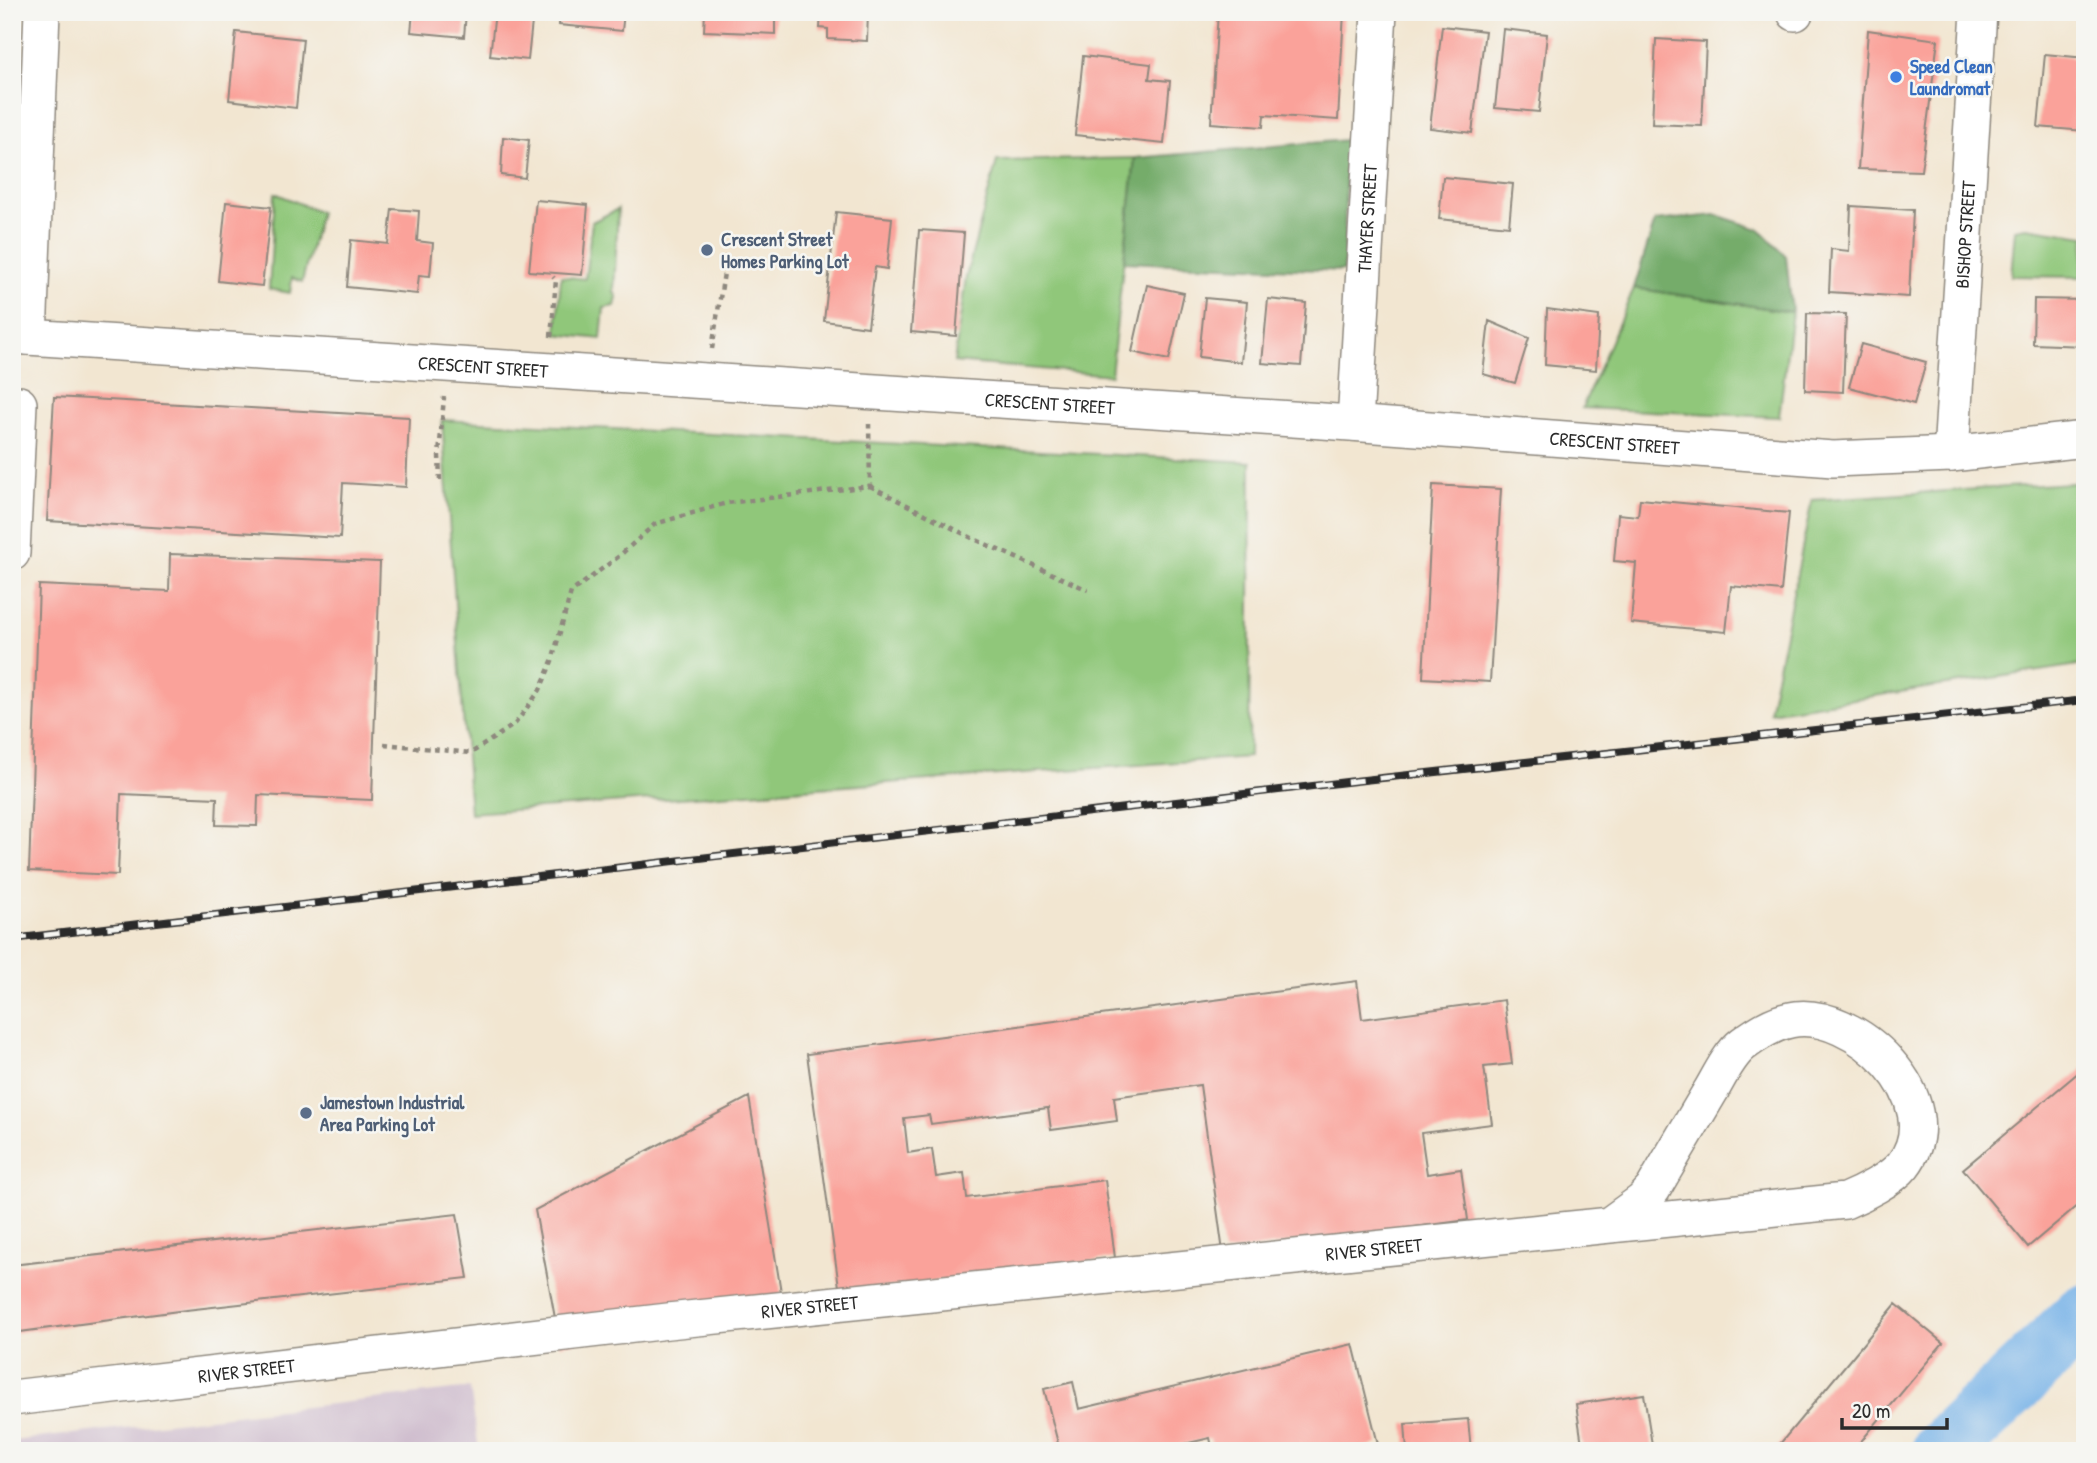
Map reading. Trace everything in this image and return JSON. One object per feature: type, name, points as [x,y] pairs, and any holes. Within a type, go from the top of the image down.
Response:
[{"type":"street","points":[[20,337],[42,12]]},
{"type":"street","name":"THAYER STREET","points":[[1354,423],[1379,12]]},
{"type":"street","name":"BISHOP STREET","points":[[1951,454],[1979,12]]},
{"type":"street","name":"CRESCENT STREET","points":[[20,337],[1354,423],[1833,459],[1951,454],[2085,439]]},
{"type":"street","points":[[12,553],[19,404]]},
{"type":"street","name":"RIVER STREET","points":[[12,1398],[668,1321],[1845,1201],[1876,1186],[1901,1167],[1911,1153],[1916,1132],[1916,1109],[1908,1090],[1881,1053],[1842,1029],[1818,1020],[1792,1019],[1768,1027],[1741,1045],[1653,1189],[1642,1201],[1609,1225]]},
{"type":"path","points":[[710,381],[714,332],[727,254]]},
{"type":"path","points":[[548,371],[556,280],[553,277]]},
{"type":"path","points":[[440,480],[444,364]]},
{"type":"path","points":[[869,392],[870,486]]},
{"type":"path","points":[[384,744],[471,753],[515,724],[540,690],[552,661],[571,592],[618,557],[655,524],[727,503],[870,486],[972,537],[1088,590]]},
{"type":"shaded area","points":[[470,1388],[479,1451],[12,1451],[12,1441]]},
{"type":"green space","points":[[1346,140],[1344,271],[1124,262],[1135,158]]},
{"type":"green space","points":[[1135,158],[1111,375],[954,362],[966,277],[997,161]]},
{"type":"green space","points":[[275,193],[320,212],[302,282],[292,278],[290,293],[269,289]]},
{"type":"green space","points":[[618,209],[614,292],[617,297],[615,306],[604,308],[601,339],[556,334],[561,276],[585,279],[592,222]]},
{"type":"green space","points":[[1716,215],[1759,229],[1786,256],[1792,312],[1634,288],[1655,221]]},
{"type":"green space","points":[[2026,227],[2085,236],[2082,277],[2011,276],[2015,229]]},
{"type":"green space","points":[[1634,288],[1792,312],[1779,417],[1582,408]]},
{"type":"green space","points":[[442,420],[1251,462],[1249,757],[470,813]]},
{"type":"green space","points":[[2085,482],[2085,664],[1769,712],[1812,500]]},
{"type":"building","points":[[292,12],[292,17],[264,14]]},
{"type":"building","points":[[413,12],[466,12],[464,37],[411,32]]},
{"type":"building","points":[[495,12],[533,12],[528,60],[490,56]]},
{"type":"building","points":[[560,12],[624,12],[622,31],[559,25]]},
{"type":"building","points":[[705,12],[775,12],[775,34],[704,31]]},
{"type":"building","points":[[821,12],[868,12],[867,41],[828,39],[828,29],[820,28]]},
{"type":"building","points":[[1218,12],[1344,12],[1338,120],[1264,115],[1263,127],[1211,123]]},
{"type":"building","points":[[1442,26],[1485,31],[1472,133],[1430,128]]},
{"type":"building","points":[[1503,29],[1547,34],[1539,112],[1495,108]]},
{"type":"building","points":[[1868,30],[1938,40],[1921,171],[1858,169]]},
{"type":"building","points":[[236,32],[303,39],[296,108],[229,100]]},
{"type":"building","points":[[1656,39],[1706,42],[1702,126],[1652,124]]},
{"type":"building","points":[[2045,54],[2085,58],[2085,131],[2038,127]]},
{"type":"building","points":[[1083,56],[1151,64],[1149,79],[1170,81],[1164,144],[1075,135]]},
{"type":"building","points":[[503,137],[529,140],[525,178],[501,175]]},
{"type":"building","points":[[1443,177],[1513,184],[1509,226],[1439,219]]},
{"type":"building","points":[[536,200],[588,205],[582,275],[529,271]]},
{"type":"building","points":[[226,202],[271,207],[262,286],[218,281]]},
{"type":"building","points":[[1851,206],[1913,210],[1909,297],[1829,292],[1831,249],[1849,251]]},
{"type":"building","points":[[392,209],[419,211],[417,241],[433,243],[430,276],[419,275],[417,294],[347,287],[351,240],[388,244]]},
{"type":"building","points":[[836,212],[892,218],[887,269],[875,267],[868,327],[824,321]]},
{"type":"building","points":[[919,230],[964,233],[956,336],[911,332]]},
{"type":"building","points":[[1147,285],[1184,293],[1169,360],[1132,352]]},
{"type":"building","points":[[1205,298],[1247,302],[1241,362],[1199,357]]},
{"type":"building","points":[[1268,299],[1306,303],[1301,366],[1262,363]]},
{"type":"building","points":[[2034,299],[2085,300],[2085,346],[2033,344]]},
{"type":"building","points":[[1547,309],[1599,316],[1596,370],[1545,365]]},
{"type":"building","points":[[1807,313],[1846,314],[1843,392],[1805,390]]},
{"type":"building","points":[[1489,321],[1529,338],[1515,383],[1483,374]]},
{"type":"building","points":[[1861,344],[1926,362],[1914,404],[1849,387]]},
{"type":"building","points":[[54,397],[409,417],[406,487],[343,483],[340,538],[47,521]]},
{"type":"building","points":[[1433,485],[1501,489],[1490,682],[1423,678]]},
{"type":"building","points":[[1640,499],[1789,513],[1781,591],[1731,586],[1726,632],[1631,623],[1636,563],[1614,561],[1618,514],[1638,516]]},
{"type":"building","points":[[170,554],[380,562],[372,800],[258,795],[257,826],[216,825],[217,798],[121,794],[118,875],[29,871],[39,585],[169,591]]},
{"type":"building","points":[[1357,981],[1362,1019],[1504,1000],[1512,1064],[1484,1067],[1492,1124],[1421,1133],[1427,1174],[1461,1169],[1468,1220],[1223,1252],[1200,1085],[1114,1097],[1117,1121],[1051,1130],[1048,1108],[931,1124],[929,1115],[904,1118],[908,1153],[932,1149],[936,1177],[964,1173],[967,1198],[1105,1180],[1115,1258],[840,1294],[807,1054]]},
{"type":"building","points":[[2085,1067],[2085,1199],[2028,1247],[1963,1169]]},
{"type":"building","points":[[749,1097],[783,1304],[560,1345],[535,1210]]},
{"type":"building","points":[[457,1214],[468,1278],[12,1333],[12,1265]]},
{"type":"building","points":[[1896,1304],[1943,1343],[1853,1451],[1774,1451]]},
{"type":"building","points":[[1353,1344],[1378,1444],[1348,1451],[1213,1451],[1210,1438],[1155,1451],[1060,1451],[1044,1389],[1073,1382],[1079,1409]]},
{"type":"building","points":[[1644,1394],[1653,1451],[1583,1451],[1576,1404]]},
{"type":"building","points":[[1468,1419],[1471,1451],[1407,1451],[1405,1424]]},
{"type":"waterway","points":[[1943,1451],[2085,1315]]},
{"type":"railway","points":[[12,939],[1355,781],[2085,700]]},
{"type":"place","name":"Speed Clean Laundromat","points":[[1896,77]]},
{"type":"place","name":"Crescent Street Homes Parking Lot","points":[[707,250]]},
{"type":"place","name":"Jamestown Industrial Area Parking Lot","points":[[306,1113]]}]
